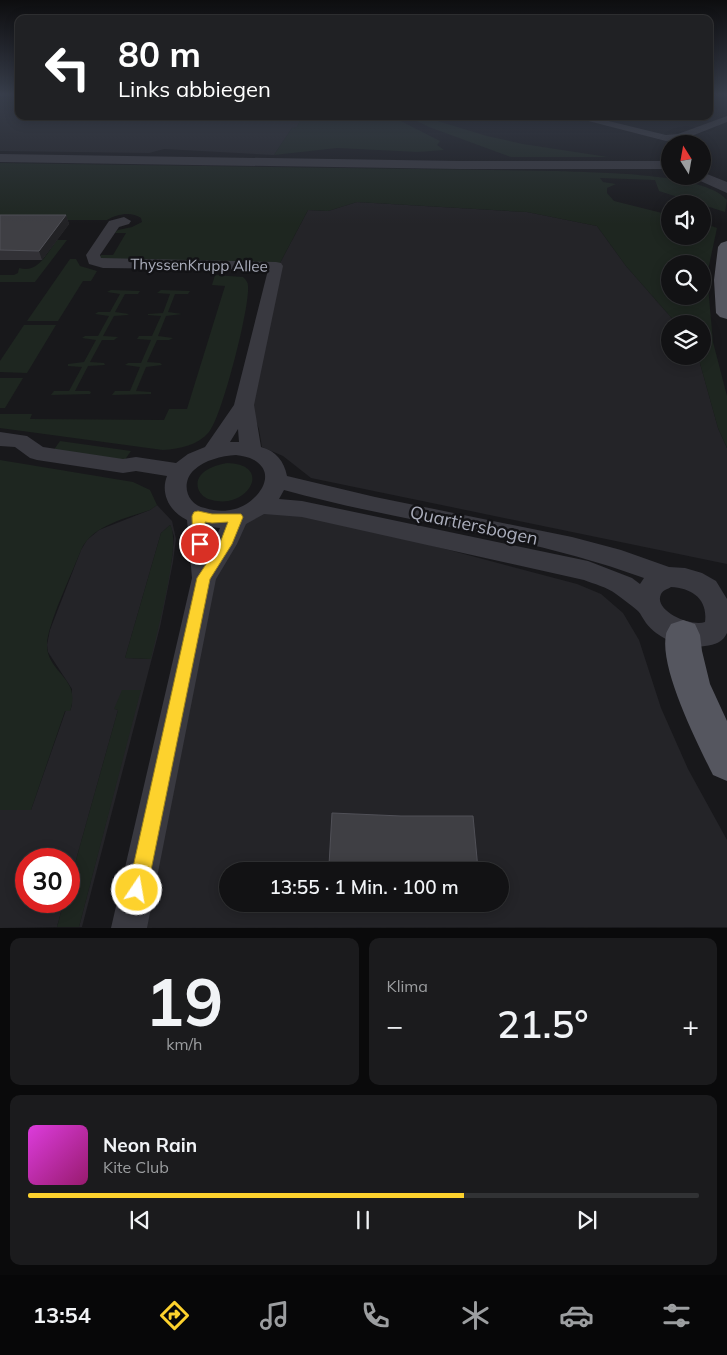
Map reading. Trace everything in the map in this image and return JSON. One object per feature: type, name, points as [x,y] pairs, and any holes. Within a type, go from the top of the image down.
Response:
[{"type":"main road","points":[[727,247],[724,280],[727,314]]},
{"type":"main road","points":[[684,635],[689,672],[707,722],[727,761]]},
{"type":"street","points":[[663,137],[678,137]]},
{"type":"street","points":[[0,158],[661,165]]},
{"type":"street","points":[[640,166],[661,169]]},
{"type":"street","points":[[711,176],[727,179]]},
{"type":"street","points":[[711,180],[727,188]]},
{"type":"street","name":"ThyssenKrupp Allee","points":[[124,221],[114,224],[92,257],[96,262],[104,264],[276,266],[244,406],[213,451]]},
{"type":"street","name":"ThyssenKrupp Allee","points":[[244,406],[251,450]]},
{"type":"street","points":[[0,439],[20,441],[38,454],[123,466],[136,464],[181,471]]},
{"type":"street","points":[[236,448],[251,450],[269,460],[276,470],[277,481],[274,492],[261,506],[237,517],[212,519],[198,516],[185,508],[177,498],[176,485],[181,471],[199,456],[213,451],[236,448]]},
{"type":"street","name":"Quartiersbogen","points":[[277,481],[311,491],[453,519],[588,550],[635,563],[668,577]]},
{"type":"street","name":"Quartiersbogen","points":[[261,506],[302,509],[588,571],[623,586],[648,604]]},
{"type":"street","points":[[129,928],[204,578],[198,516]]},
{"type":"street","points":[[204,578],[226,544],[237,517]]},
{"type":"street","points":[[668,577],[679,577],[702,585],[719,601],[723,610],[725,620],[714,633],[695,637],[684,635],[660,622],[648,604],[647,594],[651,586],[658,580],[668,577]]},
{"type":"street","points":[[702,585],[727,582]]},
{"type":"shaded area","points":[[0,137],[286,137],[274,155],[164,149],[149,153],[0,151]]},
{"type":"shaded area","points":[[286,137],[433,137],[440,141],[437,145],[444,150],[418,152],[337,148],[274,155]]},
{"type":"shaded area","points":[[457,137],[493,137],[523,144],[608,157],[511,157]]},
{"type":"shaded area","points":[[0,163],[558,171],[621,174],[661,178],[661,185],[699,185],[715,191],[727,200],[725,212],[711,208],[711,195],[672,195],[659,191],[655,180],[600,178],[603,182],[616,184],[607,188],[607,193],[614,201],[661,213],[661,245],[711,245],[711,226],[717,228],[711,256],[661,255],[661,305],[710,305],[711,315],[669,315],[626,266],[597,226],[527,212],[357,202],[328,211],[308,210],[280,263],[104,261],[100,257],[101,255],[113,255],[126,233],[114,233],[142,222],[141,218],[128,214],[115,216],[107,220],[0,220]]},
{"type":"shaded area","points":[[357,202],[527,212],[597,226],[626,266],[669,315],[661,315],[661,365],[700,365],[718,428],[727,448],[727,564],[311,478],[283,456],[262,447],[259,429],[250,405],[280,263],[308,210],[328,211]]},
{"type":"shaded area","points":[[57,240],[67,240],[35,282],[0,282],[0,275],[14,275],[18,273],[19,268],[32,268],[37,265]]},
{"type":"shaded area","points":[[70,259],[76,259],[80,266],[97,271],[91,281],[83,281],[58,321],[27,321]]},
{"type":"shaded area","points":[[215,275],[243,277],[248,283],[247,298],[245,316],[228,385],[209,432],[200,440],[176,449],[163,450],[0,428],[0,414],[32,414],[30,419],[164,420],[169,409],[187,409],[225,286],[212,285]]},
{"type":"shaded area","points":[[111,290],[140,291],[138,294],[125,294],[115,312],[129,314],[114,316],[103,336],[118,337],[114,340],[102,340],[90,362],[104,363],[105,365],[88,366],[75,391],[89,391],[91,392],[90,394],[51,395],[54,391],[69,391],[82,367],[68,366],[68,364],[84,362],[96,340],[82,338],[85,336],[98,336],[109,316],[95,314],[98,312],[110,312],[120,294],[107,292]]},
{"type":"shaded area","points":[[161,290],[190,291],[188,294],[175,294],[168,312],[182,314],[166,316],[158,336],[173,338],[157,340],[147,362],[160,363],[162,365],[146,367],[136,391],[151,392],[151,394],[112,395],[115,391],[130,391],[140,367],[125,365],[128,363],[141,363],[151,340],[137,339],[139,336],[152,336],[161,316],[148,314],[163,313],[170,294],[157,293]]},
{"type":"shaded area","points":[[711,320],[713,342],[727,396],[727,448],[718,428],[700,365],[711,365]]},
{"type":"shaded area","points":[[24,325],[56,325],[27,373],[0,372],[0,361]]},
{"type":"shaded area","points":[[0,378],[23,378],[5,408],[0,408]]},
{"type":"shaded area","points":[[60,441],[131,451],[124,461],[53,451]]},
{"type":"shaded area","points":[[0,460],[133,482],[150,490],[157,505],[150,510],[102,528],[93,534],[81,550],[61,598],[48,636],[48,655],[68,683],[72,700],[70,711],[65,711],[31,810],[0,810]]},
{"type":"shaded area","points":[[227,463],[241,465],[250,471],[252,478],[251,486],[236,499],[225,501],[205,498],[198,488],[199,478],[206,470]]},
{"type":"shaded area","points":[[157,505],[172,521],[176,539],[160,627],[82,927],[79,927],[140,690],[115,709],[118,710],[79,848],[15,848],[15,913],[61,913],[57,927],[0,928],[0,810],[31,810],[66,710],[70,711],[72,689],[48,652],[47,645],[50,630],[81,550],[87,540],[99,530],[150,510]],"holes":[[[170,525],[174,536],[172,558],[150,659],[125,658],[161,533]]]},
{"type":"shaded area","points":[[265,510],[299,510],[577,584],[601,594],[623,613],[639,640],[661,708],[688,769],[727,840],[727,927],[135,928],[206,579],[242,520]]},
{"type":"shaded area","points":[[170,525],[173,534],[171,568],[151,659],[125,658],[161,533]]},
{"type":"shaded area","points":[[122,690],[141,690],[79,927],[57,927],[61,913],[80,913],[79,848],[118,710],[114,709]]},
{"type":"building","points":[[0,215],[66,215],[39,251],[0,250]]},
{"type":"building","points":[[332,813],[401,816],[473,816],[477,862],[329,862]]},
{"type":"route","points":[[137,890],[204,578],[226,544],[237,517],[212,519],[198,516],[200,544]]}]
